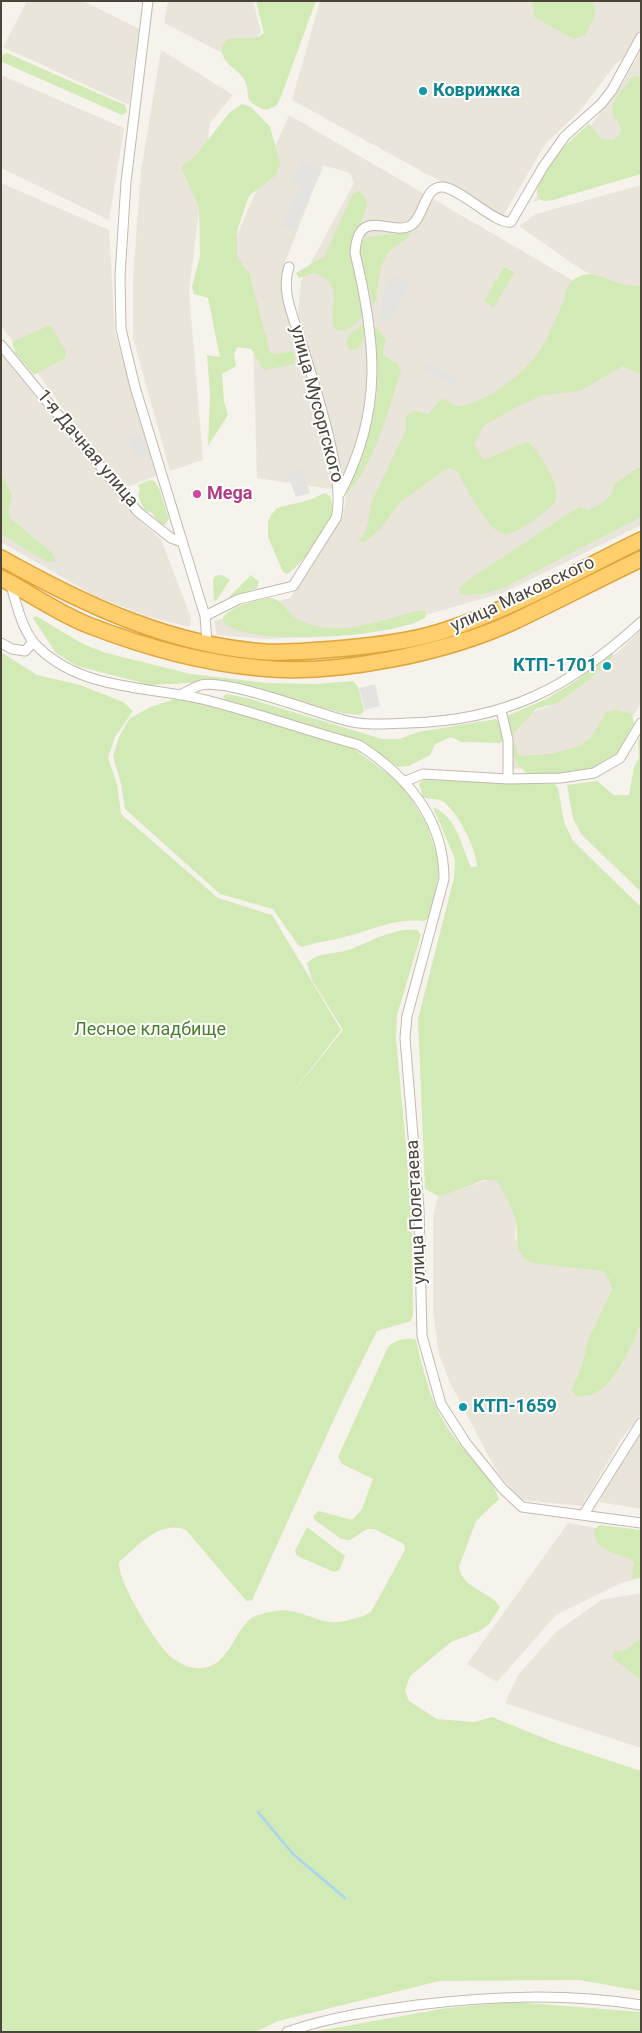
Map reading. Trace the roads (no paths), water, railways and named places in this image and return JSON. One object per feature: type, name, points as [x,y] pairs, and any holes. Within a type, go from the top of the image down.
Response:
[{"type":"highway","name":"улица Маковского","points":[[1,558],[91,606],[147,627],[207,643],[266,652],[319,651],[399,641],[444,631],[509,606],[641,540]]},
{"type":"highway","name":"улица Маковского","points":[[6,581],[86,624],[149,646],[261,669],[317,668],[396,658],[447,645],[514,621],[641,559]]},
{"type":"street","points":[[148,1],[126,182],[120,276],[121,330],[134,387],[206,616],[207,643]]},
{"type":"street","points":[[340,494],[364,438],[371,401],[370,335],[355,253],[357,240],[364,230],[372,225],[407,228],[414,224],[420,216],[431,192],[439,187],[446,188],[469,199],[503,222],[511,222],[543,167],[565,136],[601,104],[612,90],[641,38]]},
{"type":"street","name":"улица Мусоргского","points":[[206,616],[239,599],[293,586],[336,518],[340,494],[309,367],[288,304],[287,284],[289,267]]},
{"type":"street","name":"1-я Дачная улица","points":[[1,345],[138,512],[171,538],[182,542]]},
{"type":"street","points":[[1,644],[19,651],[25,651],[33,642],[6,581]]},
{"type":"street","points":[[180,695],[202,685],[235,688],[346,721],[376,725],[448,722],[501,710],[543,694],[570,678],[641,622]]},
{"type":"street","name":"улица Полетаева","points":[[33,642],[47,656],[74,673],[107,682],[180,695],[359,745],[380,758],[406,781],[436,830],[444,861],[444,880],[406,1016],[405,1038],[419,1209],[422,1336],[441,1404],[466,1443],[515,1502],[522,1507],[641,1523]]},
{"type":"street","points":[[501,710],[508,740],[508,779]]},
{"type":"street","points":[[406,781],[423,774],[508,779],[561,778],[594,773],[620,758],[641,723]]},
{"type":"street","points":[[584,1514],[641,1423]]},
{"type":"street","points":[[287,2032],[306,2025],[372,2011],[517,1996],[610,2000],[641,2004]]},
{"type":"waterway","points":[[258,1812],[293,1854],[345,1898]]},
{"type":"place","name":"Коврижка","points":[[423,91]]},
{"type":"place","name":"Mega","points":[[197,494]]},
{"type":"place","name":"КТП-1701","points":[[607,666]]},
{"type":"place","name":"КТП-1659","points":[[463,1407]]},
{"type":"park label","name":"Лесное кладбище","points":[[150,1030]]}]
